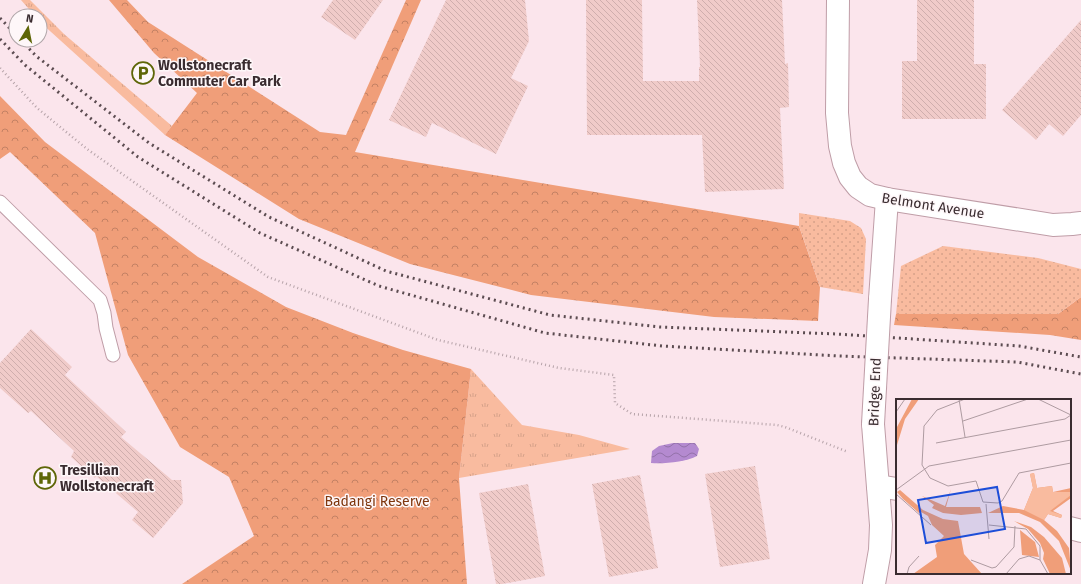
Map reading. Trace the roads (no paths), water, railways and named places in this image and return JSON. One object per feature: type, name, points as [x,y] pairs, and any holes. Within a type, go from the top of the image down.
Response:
[{"type":"street","name":"Belmont Avenue","points":[[838,0],[838,113],[840,146],[844,163],[850,177],[858,187],[870,195],[887,199],[1053,225],[1081,223]]},
{"type":"street","name":"Bridge End","points":[[874,584],[880,550],[881,525],[887,488],[876,459],[873,424],[887,199]]},
{"type":"street","points":[[1071,528],[1081,531]]},
{"type":"lane","points":[[0,202],[100,300],[113,355]]},
{"type":"water","points":[[673,443],[695,443],[699,449],[697,456],[687,460],[675,462],[651,463],[652,451],[659,446]]},
{"type":"railway","points":[[0,18],[8,26]]},
{"type":"railway","points":[[0,39],[25,65],[138,157],[260,233],[379,286],[545,333],[662,346],[839,356],[1017,362],[1081,374]]},
{"type":"railway","points":[[28,48],[36,56],[149,143],[269,217],[386,271],[550,315],[660,327],[837,334],[1019,346],[1081,357]]},
{"type":"place","name":"Wollstonecraft Commuter Car Park","points":[[143,73]]},
{"type":"place","name":"Tresillian Wollstonecraft","points":[[45,478]]},
{"type":"park label","name":"Badangi Reserve","points":[[377,501]]}]
